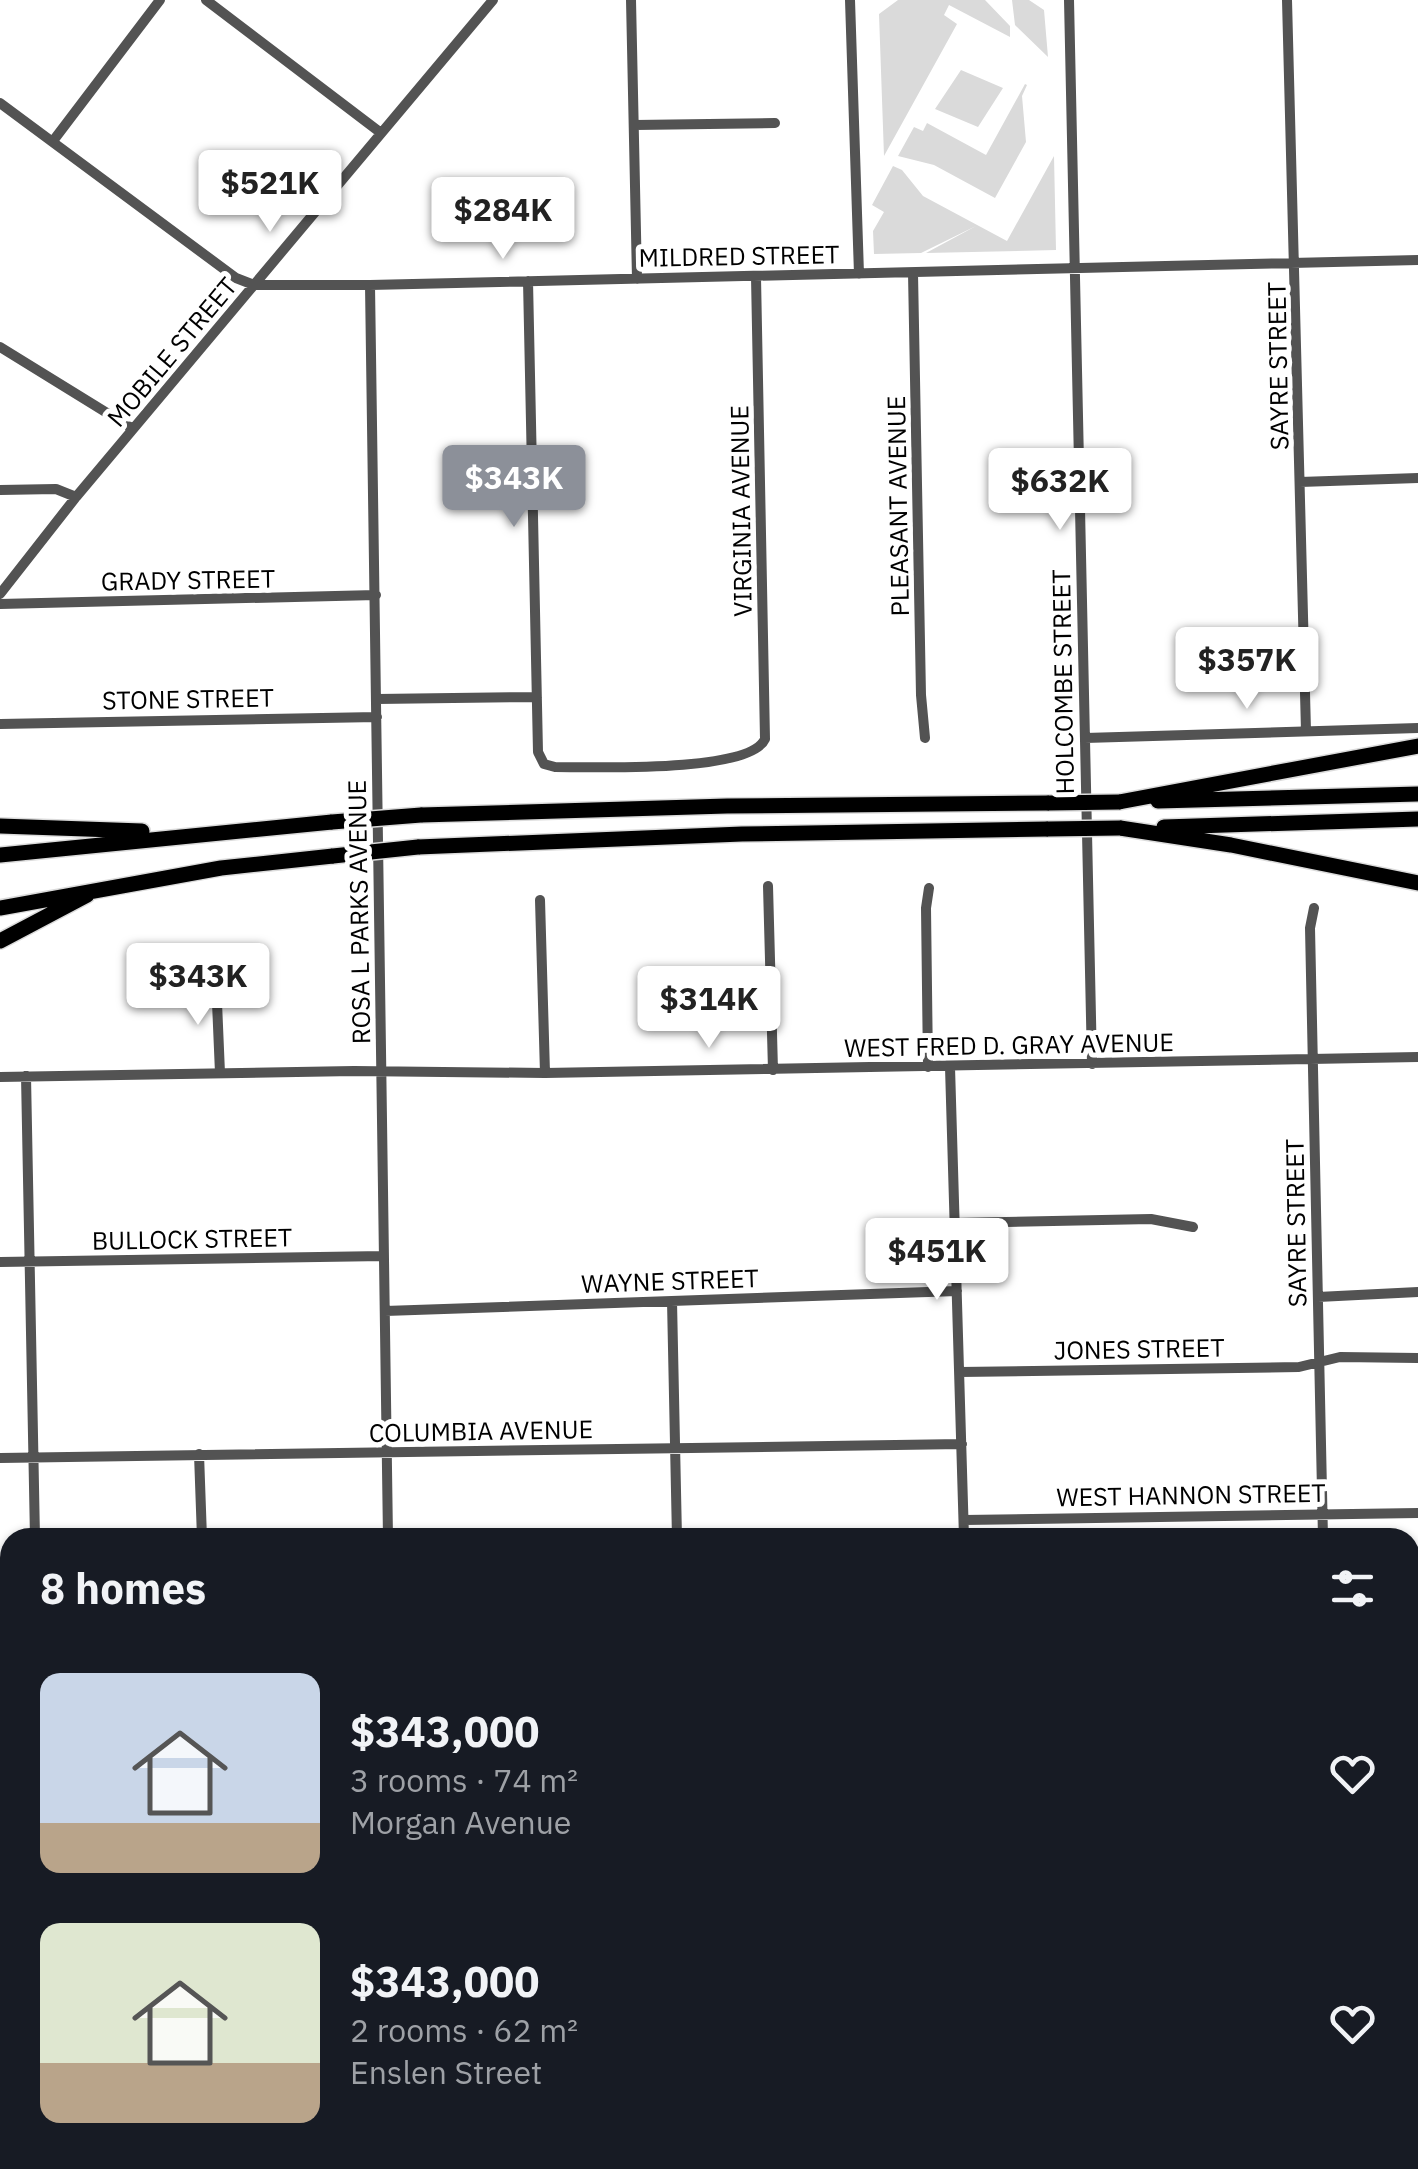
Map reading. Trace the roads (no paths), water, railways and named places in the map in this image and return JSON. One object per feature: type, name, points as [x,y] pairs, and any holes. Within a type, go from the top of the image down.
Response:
[{"type":"highway","points":[[1119,802],[1418,746]]},
{"type":"highway","points":[[0,854],[421,815],[1418,794]]},
{"type":"highway","points":[[0,908],[104,887],[288,859],[418,848],[703,835],[1418,820]]},
{"type":"highway","points":[[0,826],[206,833]]},
{"type":"highway","points":[[1120,828],[1232,844],[1418,883]]},
{"type":"highway","points":[[0,941],[104,887]]},
{"type":"street","points":[[52,141],[160,0]]},
{"type":"street","points":[[206,0],[381,133]]},
{"type":"street","name":"MOBILE STREET","points":[[0,594],[76,497],[494,0]]},
{"type":"street","points":[[632,0],[637,279]]},
{"type":"street","points":[[850,0],[858,274]]},
{"type":"street","name":"HOLCOMBE STREET","points":[[1069,0],[1092,1064]]},
{"type":"street","name":"SAYRE STREET","points":[[1287,0],[1306,731]]},
{"type":"street","points":[[0,103],[236,278],[254,285]]},
{"type":"street","points":[[634,125],[775,123]]},
{"type":"street","name":"MILDRED STREET","points":[[254,285],[1418,260]]},
{"type":"street","name":"PLEASANT AVENUE","points":[[913,272],[920,695],[925,738]]},
{"type":"street","name":"VIRGINIA AVENUE","points":[[537,697],[538,752],[544,764],[555,767],[678,766],[752,752],[763,745],[766,738],[756,277]]},
{"type":"street","points":[[378,699],[537,697],[528,281]]},
{"type":"street","name":"ROSA L PARKS AVENUE","points":[[370,285],[388,1528]]},
{"type":"street","points":[[0,347],[134,429]]},
{"type":"street","points":[[1300,482],[1418,478]]},
{"type":"street","points":[[0,490],[56,489],[76,497]]},
{"type":"street","name":"GRADY STREET","points":[[0,604],[376,595]]},
{"type":"street","name":"STONE STREET","points":[[0,724],[377,716]]},
{"type":"street","points":[[1084,738],[1418,728]]},
{"type":"street","points":[[768,886],[773,1070]]},
{"type":"street","points":[[928,1067],[929,888]]},
{"type":"street","points":[[540,900],[545,1073]]},
{"type":"street","name":"SAYRE STREET","points":[[1314,908],[1310,928],[1323,1528]]},
{"type":"street","points":[[216,979],[220,1073]]},
{"type":"street","name":"WEST FRED D. GRAY AVENUE","points":[[0,1076],[773,1070],[1418,1057]]},
{"type":"street","points":[[950,1067],[964,1528]]},
{"type":"street","points":[[26,1076],[35,1528]]},
{"type":"street","points":[[956,1223],[1151,1218],[1193,1227]]},
{"type":"street","name":"BULLOCK STREET","points":[[0,1262],[384,1256]]},
{"type":"street","name":"WAYNE STREET","points":[[385,1311],[956,1291]]},
{"type":"street","points":[[1318,1297],[1418,1292]]},
{"type":"street","points":[[672,1301],[677,1528]]},
{"type":"street","name":"JONES STREET","points":[[960,1372],[1300,1367],[1340,1357],[1418,1358]]},
{"type":"street","name":"COLUMBIA AVENUE","points":[[0,1458],[962,1444]]},
{"type":"street","points":[[200,1454],[202,1528]]},
{"type":"street","name":"WEST HANNON STREET","points":[[964,1520],[1418,1513]]}]
